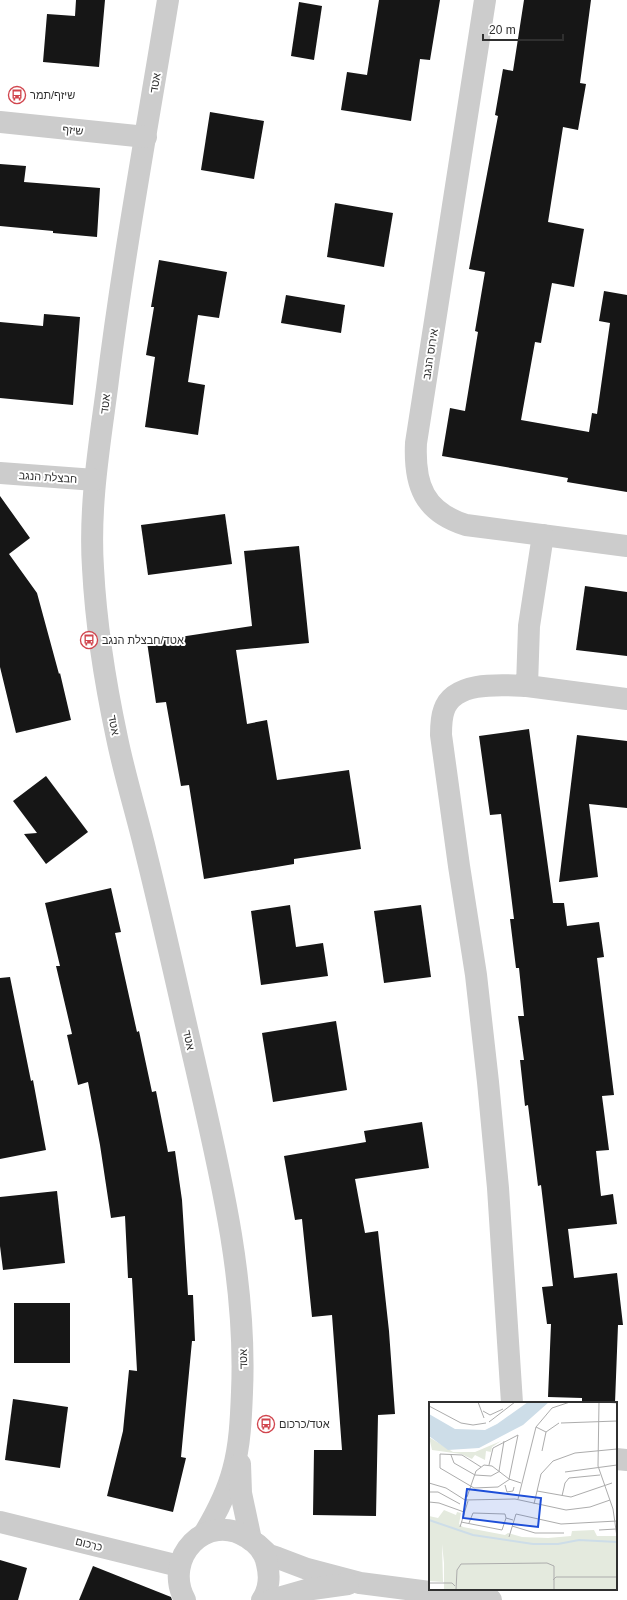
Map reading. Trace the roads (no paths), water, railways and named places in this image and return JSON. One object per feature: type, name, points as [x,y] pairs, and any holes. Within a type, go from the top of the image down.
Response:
[{"type":"street","name":"אטד","points":[[168,0],[113,342],[93,500],[92,562],[96,614],[104,671],[117,739],[146,855],[213,1142],[226,1210],[242,1319],[243,1371],[238,1444],[233,1473],[221,1505],[204,1534]]},
{"type":"street","name":"אירוס הנגב","points":[[485,0],[416,443],[416,472],[419,484],[424,494],[434,507],[446,517],[466,525],[627,546]]},
{"type":"street","name":"שיזף","points":[[0,122],[146,137]]},
{"type":"street","name":"חבצלת הנגב","points":[[0,473],[95,480]]},
{"type":"street","points":[[527,686],[529,626],[543,534]]},
{"type":"street","points":[[512,1402],[499,1203],[488,1082],[476,975],[441,735],[442,720],[444,709],[457,694],[471,688],[488,686],[527,686],[627,699]]},
{"type":"street","name":"אטד","points":[[238,1444],[241,1493],[254,1542],[264,1556],[268,1570],[268,1585],[262,1600]]},
{"type":"street","points":[[617,1459],[627,1460]]},
{"type":"street","name":"כרכום","points":[[0,1522],[179,1566]]},
{"type":"street","points":[[185,1600],[178,1581],[181,1560],[188,1548],[198,1538],[204,1534],[225,1530],[239,1533],[274,1557],[307,1569],[360,1583],[492,1600]]},
{"type":"street","points":[[271,1600],[306,1590],[360,1583]]},
{"type":"place","name":"שיזף/תמר","points":[[17,95]]},
{"type":"place","name":"אטד/חבצלת הנגב","points":[[89,640]]},
{"type":"place","name":"אטד/כרכום","points":[[266,1424]]}]
